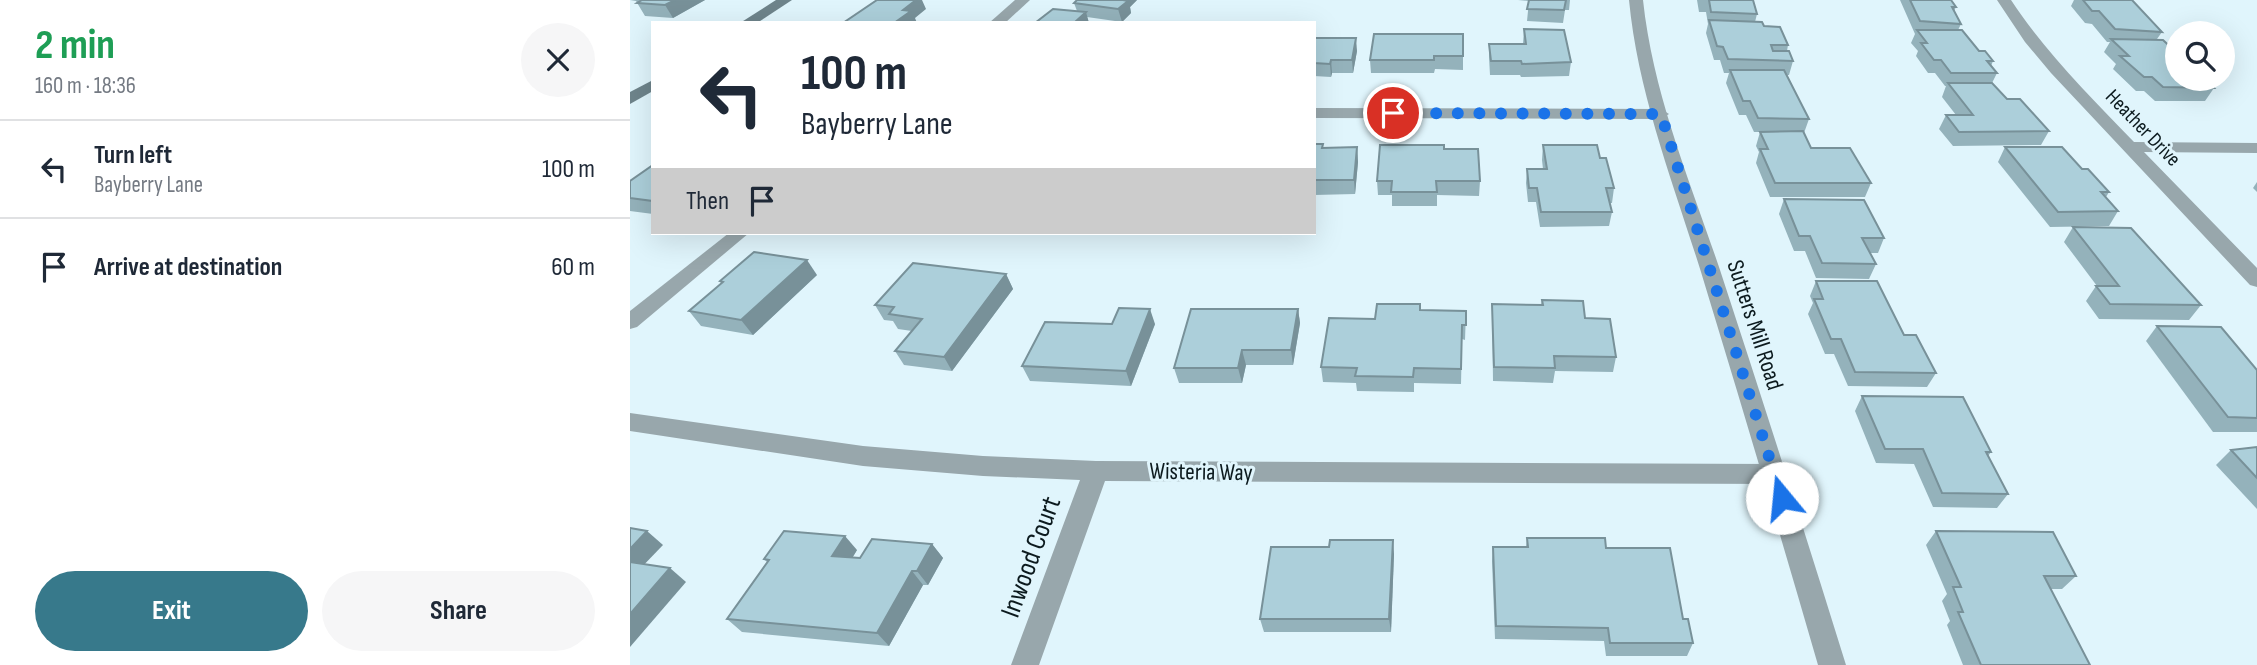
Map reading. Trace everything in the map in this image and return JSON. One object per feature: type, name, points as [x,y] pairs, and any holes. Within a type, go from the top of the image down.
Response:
[{"type":"main road","points":[[750,21],[785,0]]},
{"type":"main road","points":[[630,99],[651,85]]},
{"type":"street","points":[[998,21],[1023,0]]},
{"type":"street","name":"Sutters Mill Road","points":[[1636,0],[1637,24],[1661,114],[1775,474],[1832,665]]},
{"type":"street","name":"Heather Drive","points":[[2004,0],[2030,39],[2257,280]]},
{"type":"street","points":[[1316,113],[1661,114]]},
{"type":"street","points":[[2129,147],[2257,148]]},
{"type":"street","points":[[630,322],[738,235]]},
{"type":"street","name":"Wisteria Way","points":[[630,422],[863,456],[983,466],[1096,471],[1775,474]]},
{"type":"street","name":"Inwood Court","points":[[1026,665],[1096,471]]},
{"type":"building","points":[[642,0],[675,0],[665,5],[637,3]]},
{"type":"building","points":[[877,0],[916,0],[903,10],[911,11],[897,21],[846,21]]},
{"type":"building","points":[[1077,0],[1128,1],[1118,9],[1074,3]]},
{"type":"building","points":[[1529,0],[1566,0],[1564,10],[1527,9]]},
{"type":"building","points":[[1709,0],[1753,0],[1757,14],[1711,12]]},
{"type":"building","points":[[1910,0],[1951,0],[1961,24],[1920,21]]},
{"type":"building","points":[[2083,0],[2132,0],[2162,32],[2115,29],[2099,11],[2092,11]]},
{"type":"building","points":[[1053,9],[1086,12],[1076,21],[1038,21]]},
{"type":"building","points":[[1709,20],[1762,22],[1764,26],[1780,27],[1788,45],[1771,45],[1773,51],[1789,51],[1793,61],[1728,59],[1723,47],[1717,46]]},
{"type":"building","points":[[1524,29],[1564,30],[1571,62],[1522,64],[1521,61],[1491,61],[1489,44],[1526,44]]},
{"type":"building","points":[[1917,30],[1962,30],[1979,51],[1985,51],[1993,61],[1987,61],[1997,73],[1951,73],[1941,60],[1934,60],[1921,43],[1927,43]]},
{"type":"building","points":[[1374,34],[1463,34],[1463,56],[1434,56],[1434,60],[1370,60]]},
{"type":"building","points":[[1316,38],[1356,38],[1352,60],[1331,60],[1330,64],[1316,63]]},
{"type":"building","points":[[2111,39],[2163,40],[2165,87],[2152,77],[2144,77],[2120,56],[2129,56]]},
{"type":"building","points":[[1730,70],[1784,70],[1809,119],[1758,118],[1750,101],[1743,101]]},
{"type":"building","points":[[1948,83],[1992,83],[2007,99],[2020,99],[2049,131],[1959,132],[1946,115],[1973,115]]},
{"type":"building","points":[[1803,131],[1811,148],[1850,148],[1871,183],[1775,183],[1760,149],[1768,149],[1760,132]]},
{"type":"building","points":[[1316,144],[1323,144],[1322,148],[1357,147],[1354,180],[1316,180]]},
{"type":"building","points":[[1380,145],[1444,145],[1444,149],[1478,149],[1480,181],[1436,181],[1437,192],[1391,192],[1392,181],[1377,181]]},
{"type":"building","points":[[1543,145],[1597,145],[1600,158],[1606,158],[1614,188],[1606,188],[1612,212],[1541,212],[1537,188],[1529,188],[1527,169],[1547,169]]},
{"type":"building","points":[[2005,147],[2062,147],[2109,192],[2101,192],[2118,211],[2058,212]]},
{"type":"building","points":[[651,166],[651,201],[630,198],[630,181]]},
{"type":"building","points":[[1784,199],[1864,200],[1884,238],[1862,238],[1876,264],[1822,263],[1810,236],[1799,236]]},
{"type":"building","points":[[2073,227],[2131,228],[2201,305],[2110,304],[2096,286],[2119,286]]},
{"type":"building","points":[[754,252],[807,260],[741,320],[689,311],[723,282],[720,281]]},
{"type":"building","points":[[913,263],[1006,274],[944,357],[895,351],[922,319],[889,314],[894,307],[875,305]]},
{"type":"building","points":[[1816,281],[1877,281],[1904,335],[1916,335],[1936,373],[1855,372],[1841,339],[1831,339],[1814,299],[1823,299]]},
{"type":"building","points":[[1542,300],[1583,301],[1585,318],[1610,319],[1616,357],[1554,356],[1555,368],[1494,367],[1492,304],[1543,305]]},
{"type":"building","points":[[1377,304],[1420,304],[1420,310],[1466,311],[1466,325],[1462,325],[1461,369],[1414,368],[1413,377],[1355,376],[1357,368],[1321,367],[1329,318],[1375,319]]},
{"type":"building","points":[[1119,308],[1150,309],[1126,371],[1022,366],[1045,322],[1112,324]]},
{"type":"building","points":[[1191,309],[1298,309],[1291,350],[1242,350],[1238,368],[1174,368]]},
{"type":"building","points":[[2157,326],[2221,327],[2257,370],[2257,418],[2228,417]]},
{"type":"building","points":[[1862,396],[1963,397],[1991,452],[1986,452],[2008,494],[1942,493],[1923,449],[1885,449]]},
{"type":"building","points":[[2257,447],[2257,478],[2231,450]]},
{"type":"building","points":[[630,528],[647,531],[630,549]]},
{"type":"building","points":[[784,531],[845,536],[832,556],[860,558],[872,539],[932,544],[917,571],[912,571],[877,633],[727,619],[769,560],[764,559]]},
{"type":"building","points":[[1936,531],[2053,532],[2076,576],[2044,576],[2090,665],[1981,665],[1958,612],[1963,612],[1953,587],[1961,587]]},
{"type":"building","points":[[1527,538],[1605,538],[1606,548],[1670,548],[1683,619],[1688,619],[1693,643],[1610,643],[1608,628],[1496,626],[1493,547],[1528,547]]},
{"type":"building","points":[[1330,540],[1393,540],[1389,619],[1260,619],[1271,547],[1329,547]]},
{"type":"building","points":[[630,562],[670,568],[630,614]]},
{"type":"route","points":[[1393,113],[1661,114],[1782,498]]}]
